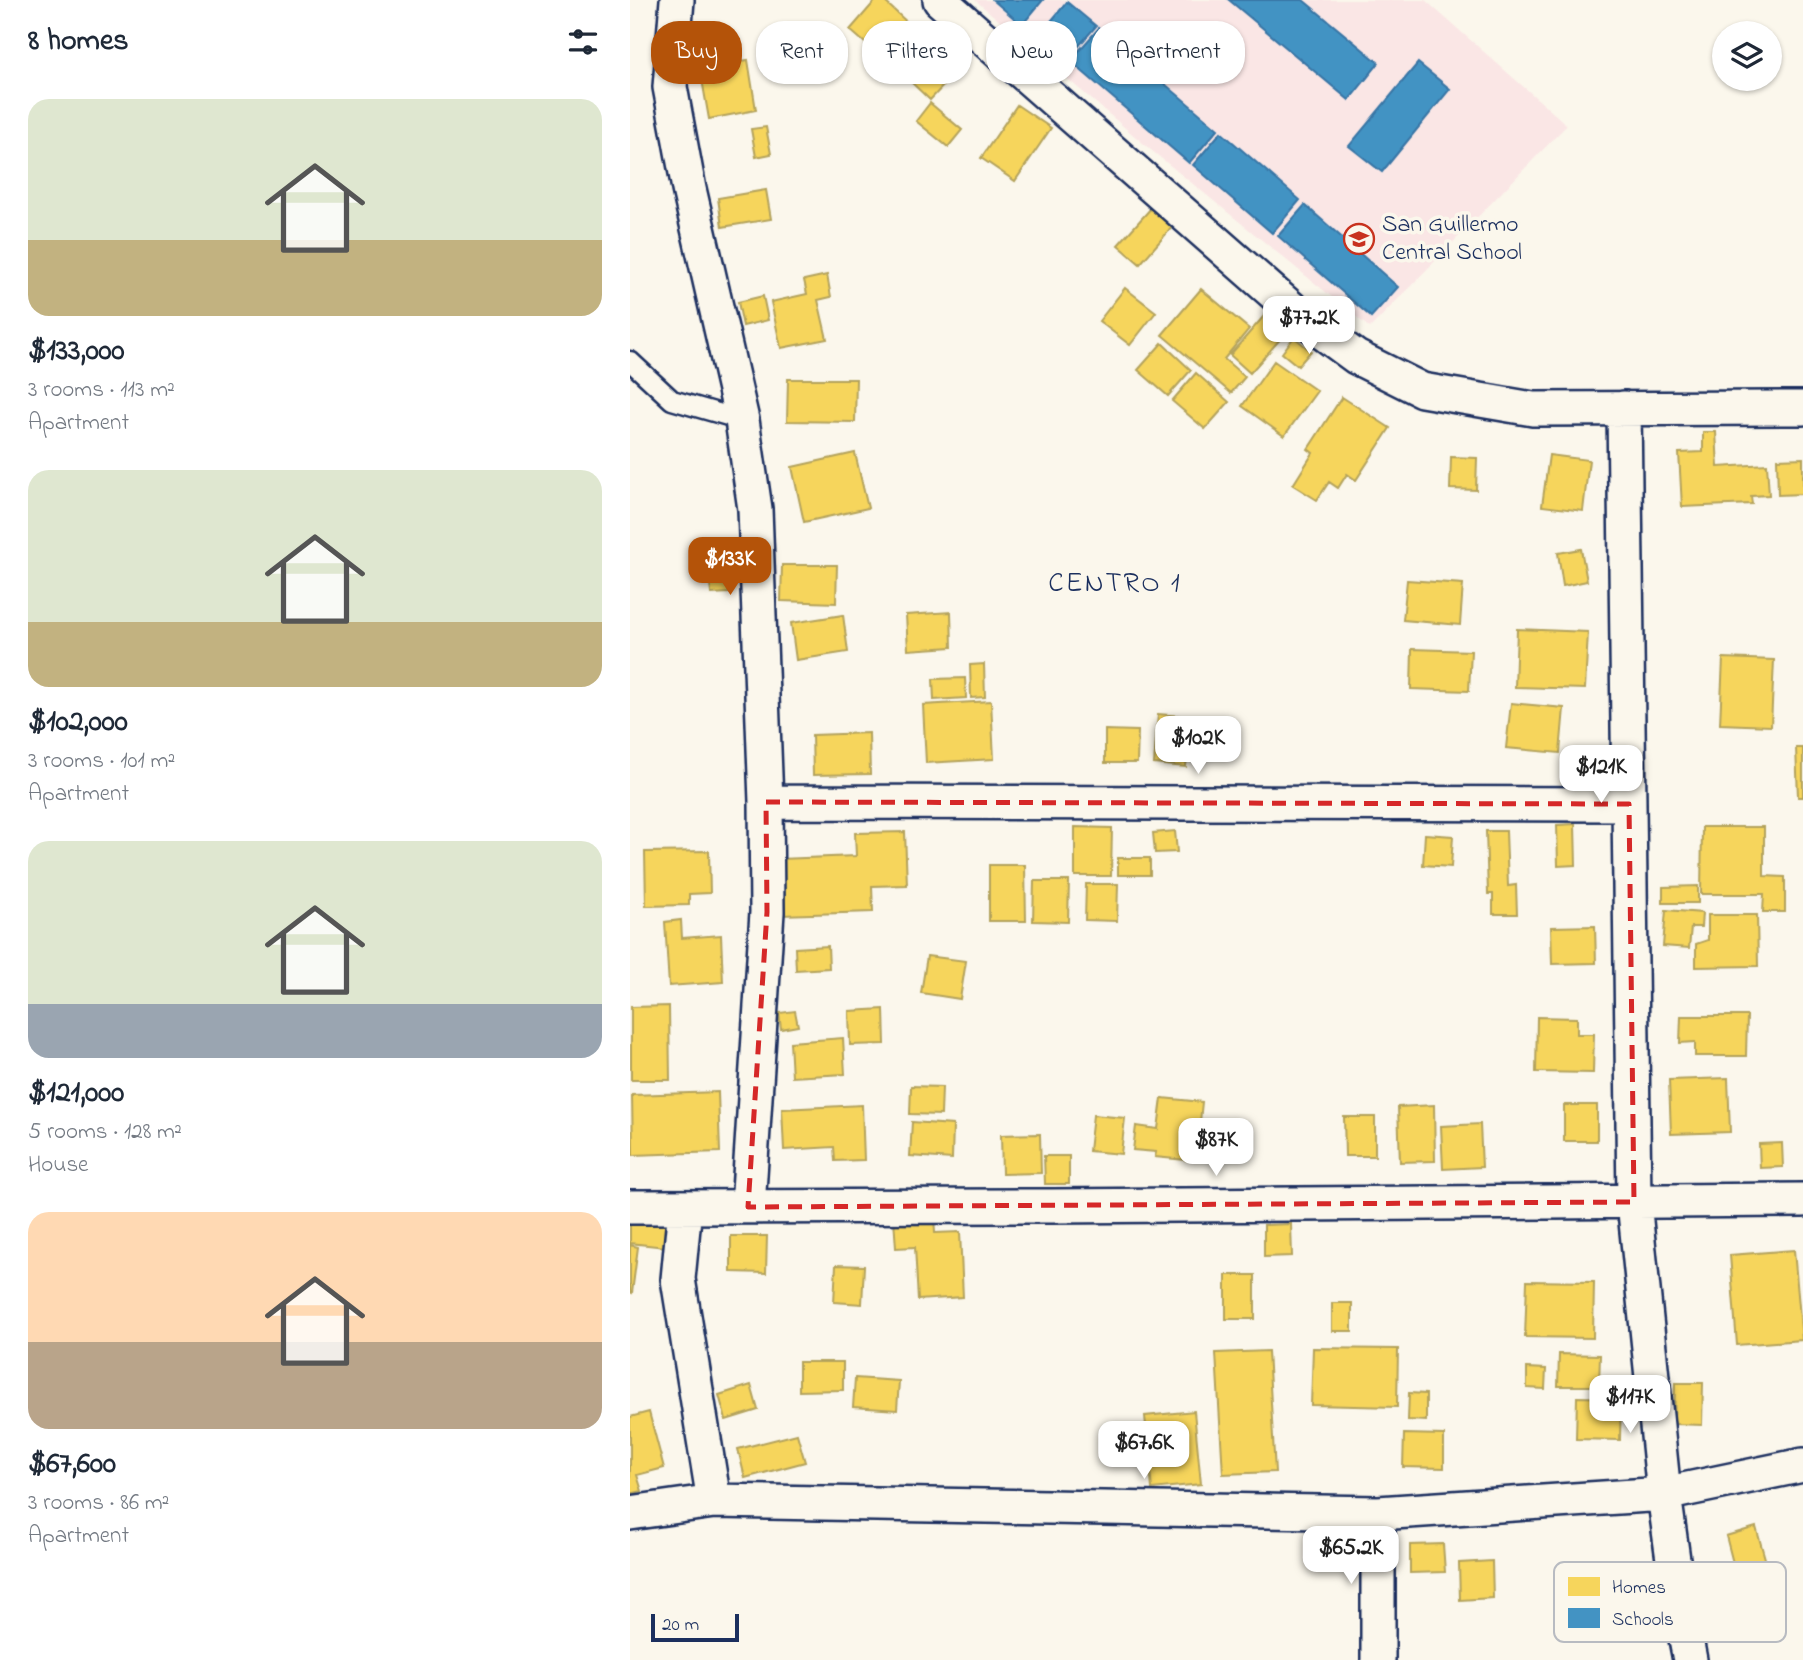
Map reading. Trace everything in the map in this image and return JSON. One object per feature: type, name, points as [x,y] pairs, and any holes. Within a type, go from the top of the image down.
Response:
[{"type":"street","points":[[677,0],[670,87],[689,189],[742,420],[755,509],[766,802],[767,912],[748,1207]]},
{"type":"street","points":[[940,0],[1300,316],[1356,357],[1422,390],[1533,409],[1803,408]]},
{"type":"street","points":[[1623,408],[1634,1202],[1673,1562]]},
{"type":"street","points":[[766,802],[1629,804]]},
{"type":"street","points":[[630,1207],[1803,1200]]},
{"type":"street","points":[[685,1207],[678,1279],[714,1501]]},
{"type":"street","points":[[630,1513],[714,1501],[1378,1513],[1664,1494],[1803,1465]]},
{"type":"street","points":[[1378,1513],[1378,1660]]},
{"type":"street","points":[[1687,1642],[1690,1660]]},
{"type":"lane","points":[[630,361],[672,400],[742,420]]},
{"type":"highlighted area","points":[[766,802],[1629,804],[1634,1202],[748,1207],[767,912]]},
{"type":"shaded area","name":"San Guillermo Central School","points":[[975,0],[1425,0],[1567,125],[1370,328],[1074,84],[1077,84],[1077,21],[1000,21]]},
{"type":"building: Homes","points":[[876,0],[883,0],[906,21],[862,21],[862,40],[850,30]]},
{"type":"building: Homes","points":[[748,60],[756,110],[709,119],[703,84],[742,84],[742,61]]},
{"type":"building: Homes","points":[[913,84],[945,84],[930,100]]},
{"type":"building: Homes","points":[[930,103],[962,130],[948,147],[916,121]]},
{"type":"building: Homes","points":[[1017,105],[1051,128],[1015,181],[981,158]]},
{"type":"building: Homes","points":[[766,127],[771,154],[756,157],[751,129]]},
{"type":"building: Homes","points":[[766,190],[771,219],[722,227],[718,198]]},
{"type":"building: Homes","points":[[1152,207],[1173,226],[1140,264],[1118,245]]},
{"type":"building: Homes","points":[[827,275],[831,297],[818,300],[827,339],[781,348],[771,302],[807,294],[804,280]]},
{"type":"building: Homes","points":[[1125,288],[1156,312],[1130,345],[1099,321]]},
{"type":"building: Homes","points":[[1201,289],[1249,329],[1224,359],[1245,377],[1231,393],[1162,335]]},
{"type":"building: Homes","points":[[763,296],[768,320],[743,326],[738,302]]},
{"type":"building: Homes","points":[[1271,308],[1292,326],[1250,373],[1230,355]]},
{"type":"building: Homes","points":[[1294,337],[1311,351],[1298,366],[1282,353]]},
{"type":"building: Homes","points":[[1162,343],[1191,370],[1168,396],[1138,370]]},
{"type":"building: Homes","points":[[1274,361],[1317,391],[1284,436],[1242,406]]},
{"type":"building: Homes","points":[[1196,373],[1229,402],[1205,429],[1172,401]]},
{"type":"building: Homes","points":[[788,379],[856,379],[855,422],[787,421]]},
{"type":"building: Homes","points":[[1342,397],[1390,428],[1356,480],[1347,474],[1338,488],[1329,482],[1317,500],[1293,485],[1313,453],[1308,449]]},
{"type":"building: Homes","points":[[1703,432],[1716,432],[1718,467],[1767,464],[1769,495],[1751,496],[1752,504],[1682,507],[1679,453],[1703,452]]},
{"type":"building: Homes","points":[[855,453],[868,508],[804,522],[792,467]]},
{"type":"building: Homes","points":[[1549,455],[1589,460],[1583,511],[1542,506]]},
{"type":"building: Homes","points":[[1451,457],[1477,458],[1476,490],[1450,489]]},
{"type":"building: Homes","points":[[1803,458],[1803,494],[1778,495],[1777,459]]},
{"type":"building: Homes","points":[[1581,549],[1587,581],[1563,586],[1558,553]]},
{"type":"building: Homes","points":[[782,565],[837,565],[836,603],[781,601]]},
{"type":"building: Homes","points":[[727,572],[729,593],[711,594],[709,573]]},
{"type":"building: Homes","points":[[1407,580],[1463,584],[1460,625],[1403,620]]},
{"type":"building: Homes","points":[[951,612],[952,647],[908,650],[906,615]]},
{"type":"building: Homes","points":[[843,615],[848,652],[796,660],[791,623]]},
{"type":"building: Homes","points":[[1517,629],[1588,632],[1585,689],[1515,687]]},
{"type":"building: Homes","points":[[1412,649],[1471,651],[1469,691],[1411,689]]},
{"type":"building: Homes","points":[[1723,658],[1774,660],[1771,726],[1720,724]]},
{"type":"building: Homes","points":[[984,664],[985,697],[971,698],[970,665]]},
{"type":"building: Homes","points":[[965,678],[966,698],[934,700],[933,679]]},
{"type":"building: Homes","points":[[991,701],[994,759],[926,763],[923,705]]},
{"type":"building: Homes","points":[[1511,703],[1564,708],[1560,753],[1506,748]]},
{"type":"building: Homes","points":[[1158,714],[1191,717],[1186,767],[1154,764]]},
{"type":"building: Homes","points":[[1105,730],[1138,731],[1137,763],[1105,763]]},
{"type":"building: Homes","points":[[869,733],[870,774],[813,775],[812,735]]},
{"type":"building: Homes","points":[[1796,748],[1803,748],[1803,797],[1798,797]]},
{"type":"building: Homes","points":[[1575,824],[1576,865],[1558,866],[1557,825]]},
{"type":"building: Homes","points":[[1075,827],[1112,828],[1111,876],[1075,876]]},
{"type":"building: Homes","points":[[1702,827],[1764,827],[1764,876],[1785,877],[1785,912],[1763,912],[1764,894],[1701,894]]},
{"type":"building: Homes","points":[[1175,831],[1177,852],[1155,853],[1153,833]]},
{"type":"building: Homes","points":[[1486,831],[1506,831],[1508,886],[1516,885],[1517,914],[1493,914],[1493,894],[1488,894]]},
{"type":"building: Homes","points":[[905,832],[907,885],[872,886],[873,912],[781,915],[779,859],[856,856],[855,833]]},
{"type":"building: Homes","points":[[1425,834],[1453,836],[1451,867],[1423,865]]},
{"type":"building: Homes","points":[[709,851],[710,893],[689,894],[689,905],[646,906],[645,852]]},
{"type":"building: Homes","points":[[1118,858],[1150,858],[1150,875],[1118,875]]},
{"type":"building: Homes","points":[[989,865],[1025,865],[1026,921],[989,921]]},
{"type":"building: Homes","points":[[1034,881],[1069,881],[1068,922],[1033,921]]},
{"type":"building: Homes","points":[[1086,884],[1118,884],[1117,921],[1085,920]]},
{"type":"building: Homes","points":[[1698,886],[1698,903],[1663,903],[1663,887]]},
{"type":"building: Homes","points":[[1666,910],[1702,913],[1701,927],[1691,927],[1689,948],[1663,946]]},
{"type":"building: Homes","points":[[1708,915],[1757,915],[1758,966],[1696,967],[1696,944],[1708,940]]},
{"type":"building: Homes","points":[[681,920],[682,938],[721,935],[723,982],[669,986],[665,922]]},
{"type":"building: Homes","points":[[1595,926],[1596,963],[1552,964],[1551,927]]},
{"type":"building: Homes","points":[[828,946],[829,968],[796,970],[795,948]]},
{"type":"building: Homes","points":[[927,956],[966,961],[960,999],[921,993]]},
{"type":"building: Homes","points":[[669,1006],[670,1080],[631,1080],[631,1007]]},
{"type":"building: Homes","points":[[884,1009],[885,1044],[850,1045],[849,1011]]},
{"type":"building: Homes","points":[[795,1011],[798,1026],[781,1029],[779,1013]]},
{"type":"building: Homes","points":[[1681,1016],[1747,1016],[1746,1056],[1695,1056],[1695,1042],[1680,1043]]},
{"type":"building: Homes","points":[[1537,1017],[1577,1018],[1577,1034],[1594,1034],[1593,1073],[1536,1072]]},
{"type":"building: Homes","points":[[843,1038],[845,1074],[792,1077],[790,1042]]},
{"type":"building: Homes","points":[[1728,1078],[1730,1132],[1671,1134],[1669,1080]]},
{"type":"building: Homes","points":[[911,1086],[942,1087],[941,1115],[910,1114]]},
{"type":"building: Homes","points":[[718,1092],[720,1152],[633,1155],[632,1095]]},
{"type":"building: Homes","points":[[1162,1098],[1202,1102],[1196,1161],[1155,1157],[1156,1152],[1133,1150],[1136,1126],[1158,1129]]},
{"type":"building: Homes","points":[[862,1105],[864,1160],[835,1161],[834,1147],[784,1150],[782,1109]]},
{"type":"building: Homes","points":[[1434,1105],[1435,1161],[1400,1162],[1398,1107]]},
{"type":"building: Homes","points":[[1564,1105],[1597,1105],[1597,1141],[1564,1141]]},
{"type":"building: Homes","points":[[1093,1115],[1125,1118],[1121,1154],[1089,1151]]},
{"type":"building: Homes","points":[[1344,1117],[1375,1117],[1375,1156],[1345,1156]]},
{"type":"building: Homes","points":[[912,1122],[953,1125],[952,1159],[910,1156]]},
{"type":"building: Homes","points":[[1480,1124],[1482,1167],[1443,1169],[1441,1126]]},
{"type":"building: Homes","points":[[1040,1134],[1041,1173],[1002,1174],[1001,1135]]},
{"type":"building: Homes","points":[[1782,1143],[1783,1167],[1760,1168],[1759,1144]]},
{"type":"building: Homes","points":[[1044,1156],[1069,1156],[1069,1184],[1045,1184]]},
{"type":"building: Homes","points":[[934,1217],[935,1233],[960,1232],[963,1297],[918,1300],[915,1247],[896,1248],[894,1219]]},
{"type":"building: Homes","points":[[630,1220],[668,1225],[665,1247],[630,1243]]},
{"type":"building: Homes","points":[[1291,1224],[1292,1256],[1264,1257],[1264,1225]]},
{"type":"building: Homes","points":[[731,1236],[767,1236],[766,1273],[731,1272]]},
{"type":"building: Homes","points":[[630,1245],[638,1247],[632,1293],[630,1292]]},
{"type":"building: Homes","points":[[1794,1250],[1802,1340],[1737,1345],[1730,1255]]},
{"type":"building: Homes","points":[[836,1265],[864,1266],[862,1304],[834,1302]]},
{"type":"building: Homes","points":[[1226,1275],[1255,1275],[1255,1319],[1226,1319]]},
{"type":"building: Homes","points":[[1527,1281],[1594,1282],[1593,1338],[1525,1337]]},
{"type":"building: Homes","points":[[1332,1303],[1352,1303],[1352,1331],[1332,1331]]},
{"type":"building: Homes","points":[[1313,1348],[1398,1349],[1397,1407],[1311,1405]]},
{"type":"building: Homes","points":[[1268,1351],[1275,1472],[1223,1474],[1216,1353]]},
{"type":"building: Homes","points":[[1559,1354],[1600,1355],[1599,1386],[1558,1386]]},
{"type":"building: Homes","points":[[799,1362],[843,1362],[843,1390],[799,1391]]},
{"type":"building: Homes","points":[[1527,1368],[1546,1369],[1545,1389],[1527,1388]]},
{"type":"building: Homes","points":[[855,1378],[899,1381],[897,1410],[853,1407]]},
{"type":"building: Homes","points":[[1675,1383],[1703,1383],[1702,1425],[1674,1424]]},
{"type":"building: Homes","points":[[751,1385],[758,1410],[726,1420],[719,1395]]},
{"type":"building: Homes","points":[[1409,1393],[1426,1394],[1426,1421],[1408,1420]]},
{"type":"building: Homes","points":[[1577,1397],[1621,1398],[1620,1440],[1576,1439]]},
{"type":"building: Homes","points":[[1194,1411],[1201,1484],[1152,1489],[1145,1416]]},
{"type":"building: Homes","points":[[649,1412],[664,1468],[637,1475],[642,1491],[630,1494],[630,1417]]},
{"type":"building: Homes","points":[[797,1434],[805,1462],[745,1478],[738,1449]]},
{"type":"building: Homes","points":[[1404,1434],[1444,1435],[1444,1468],[1403,1467]]},
{"type":"building: Homes","points":[[1756,1527],[1766,1562],[1733,1562],[1726,1536]]},
{"type":"building: Homes","points":[[1443,1544],[1445,1572],[1410,1573],[1410,1545]]},
{"type":"building: Homes","points":[[1492,1561],[1493,1598],[1460,1600],[1459,1563]]},
{"type":"building: Schools","points":[[993,0],[1043,0],[1025,21],[1017,21]]},
{"type":"building: Schools","points":[[1229,0],[1303,0],[1379,63],[1349,100]]},
{"type":"building: Schools","points":[[1067,2],[1091,22],[1091,32],[1077,48],[1077,21],[1051,21]]},
{"type":"building: Schools","points":[[1091,37],[1091,79],[1077,67],[1077,53]]},
{"type":"building: Schools","points":[[1418,63],[1450,89],[1382,172],[1349,146]]},
{"type":"building: Schools","points":[[1097,84],[1165,84],[1218,129],[1189,163]]},
{"type":"building: Schools","points":[[1221,132],[1300,200],[1272,233],[1193,165]]},
{"type":"building: Schools","points":[[1305,205],[1398,287],[1371,317],[1278,236]]},
{"type":"place","name":"San Guillermo Central School","points":[[1359,239]]},
{"type":"district","name":"CENTRO 1","points":[[1115,584]]}]
